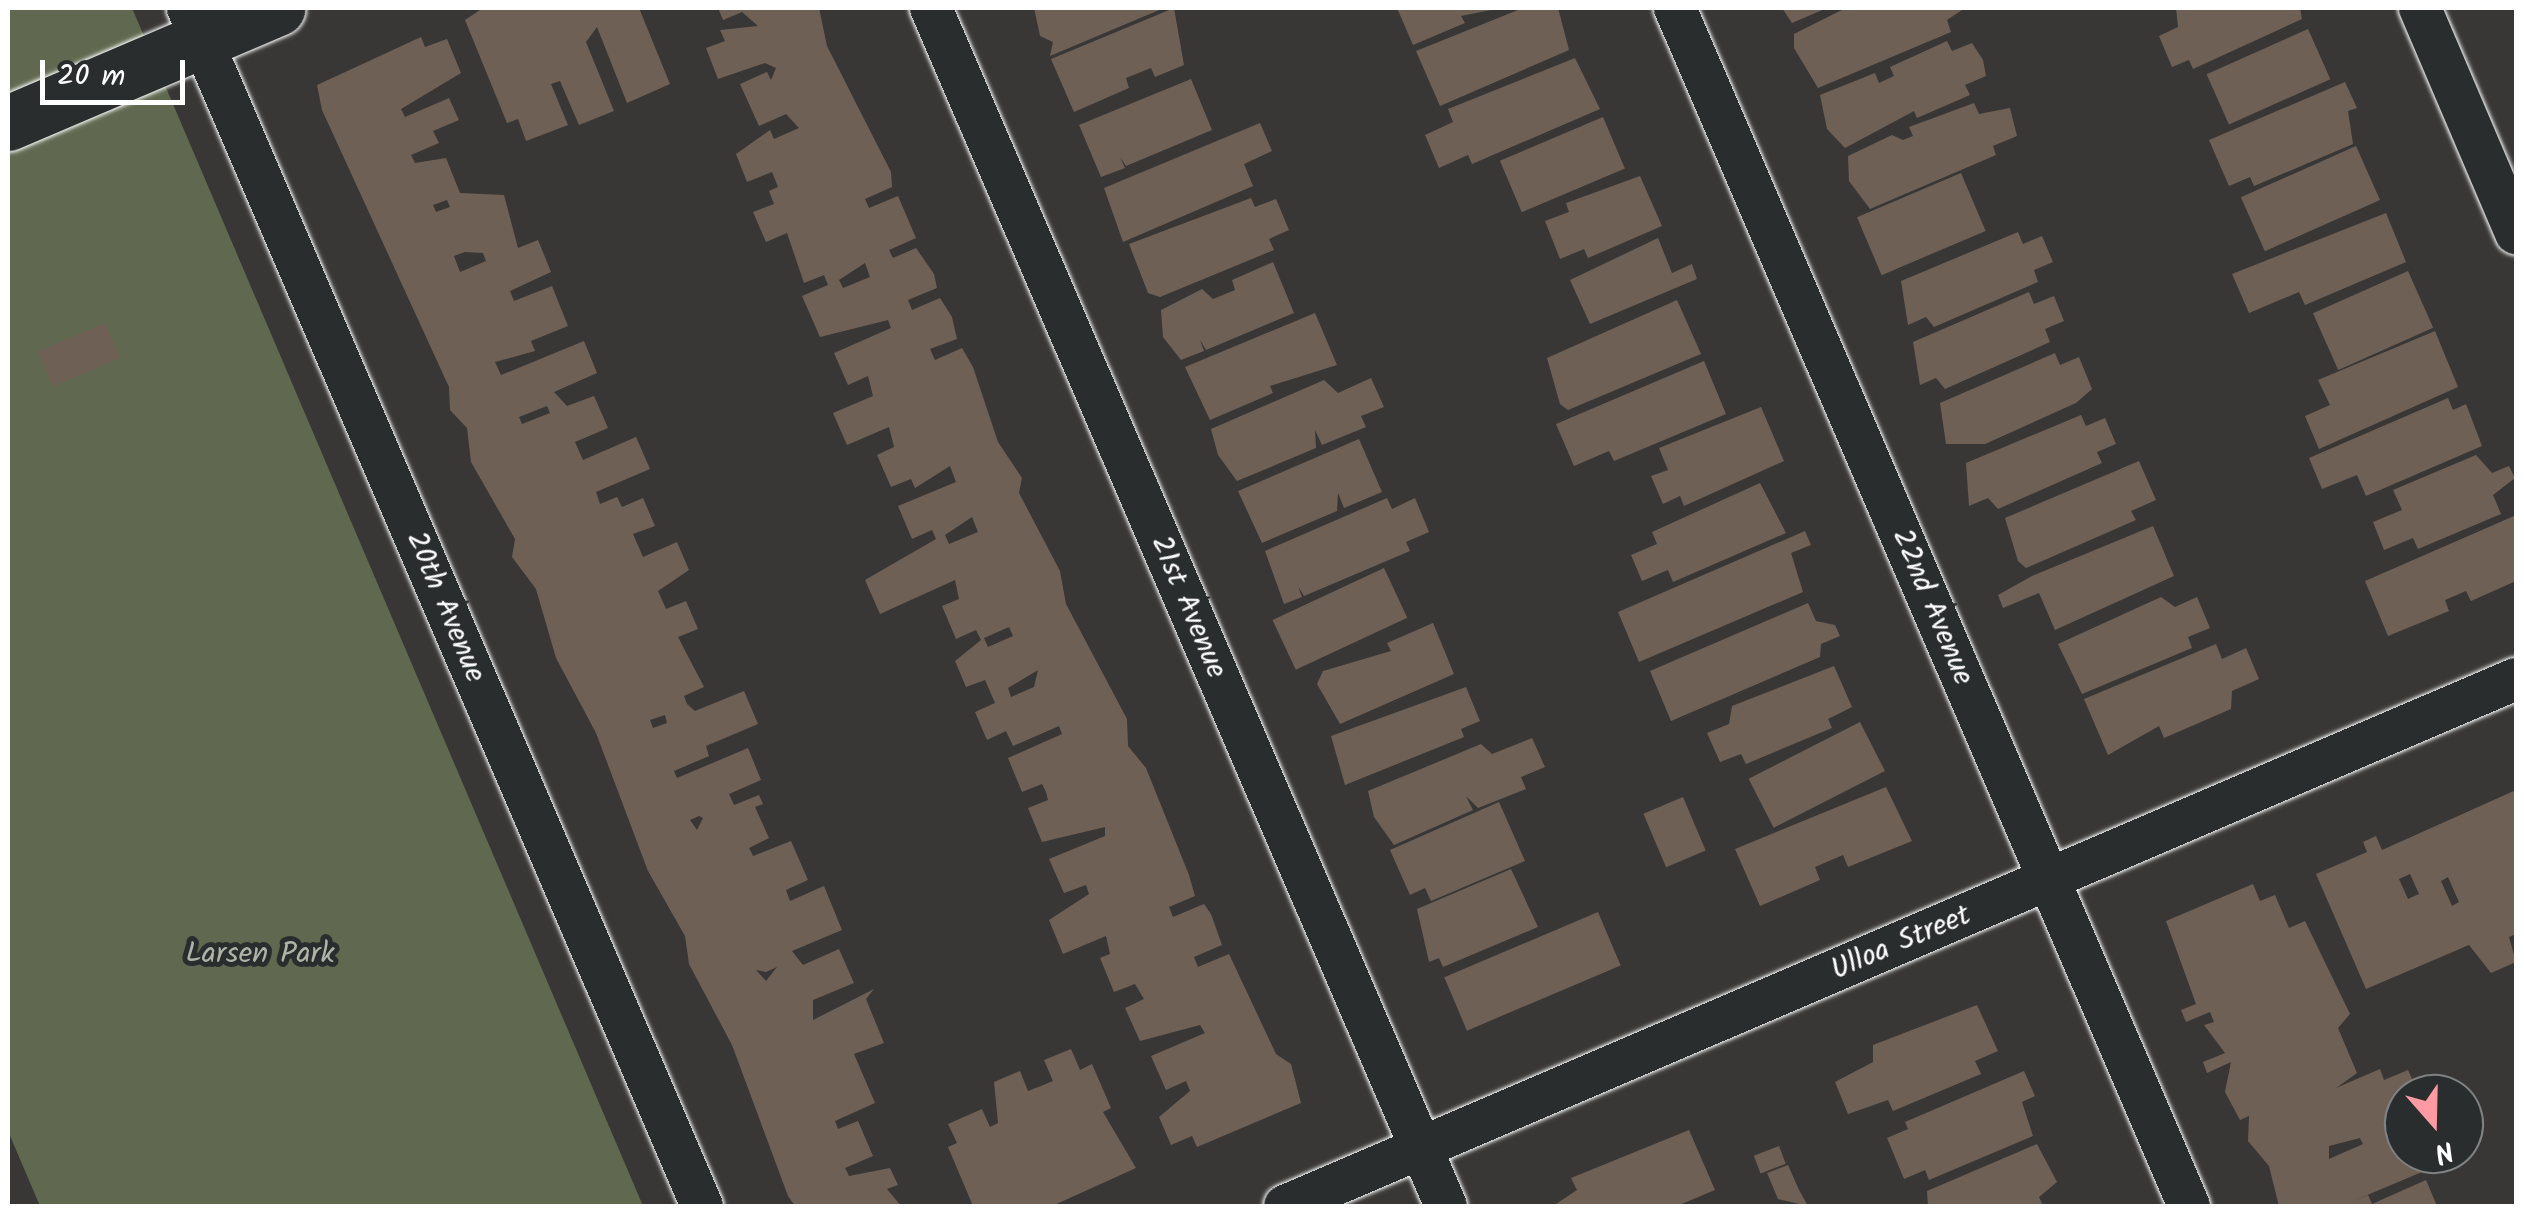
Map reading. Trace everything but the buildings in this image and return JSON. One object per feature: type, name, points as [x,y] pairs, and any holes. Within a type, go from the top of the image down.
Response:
[{"type":"street","points":[[8,123],[195,24],[276,8]]},
{"type":"street","name":"21st Avenue","points":[[932,8],[1446,1206]]},
{"type":"street","name":"22nd Avenue","points":[[1675,8],[2189,1206]]},
{"type":"street","points":[[2420,8],[2516,233]]},
{"type":"street","name":"20th Avenue","points":[[195,24],[702,1206]]},
{"type":"street","name":"Ulloa Street","points":[[1285,1206],[2516,680]]},
{"type":"green space","name":"Larsen Park","points":[[8,8],[132,8],[643,1206],[40,1206],[8,1131]]}]
